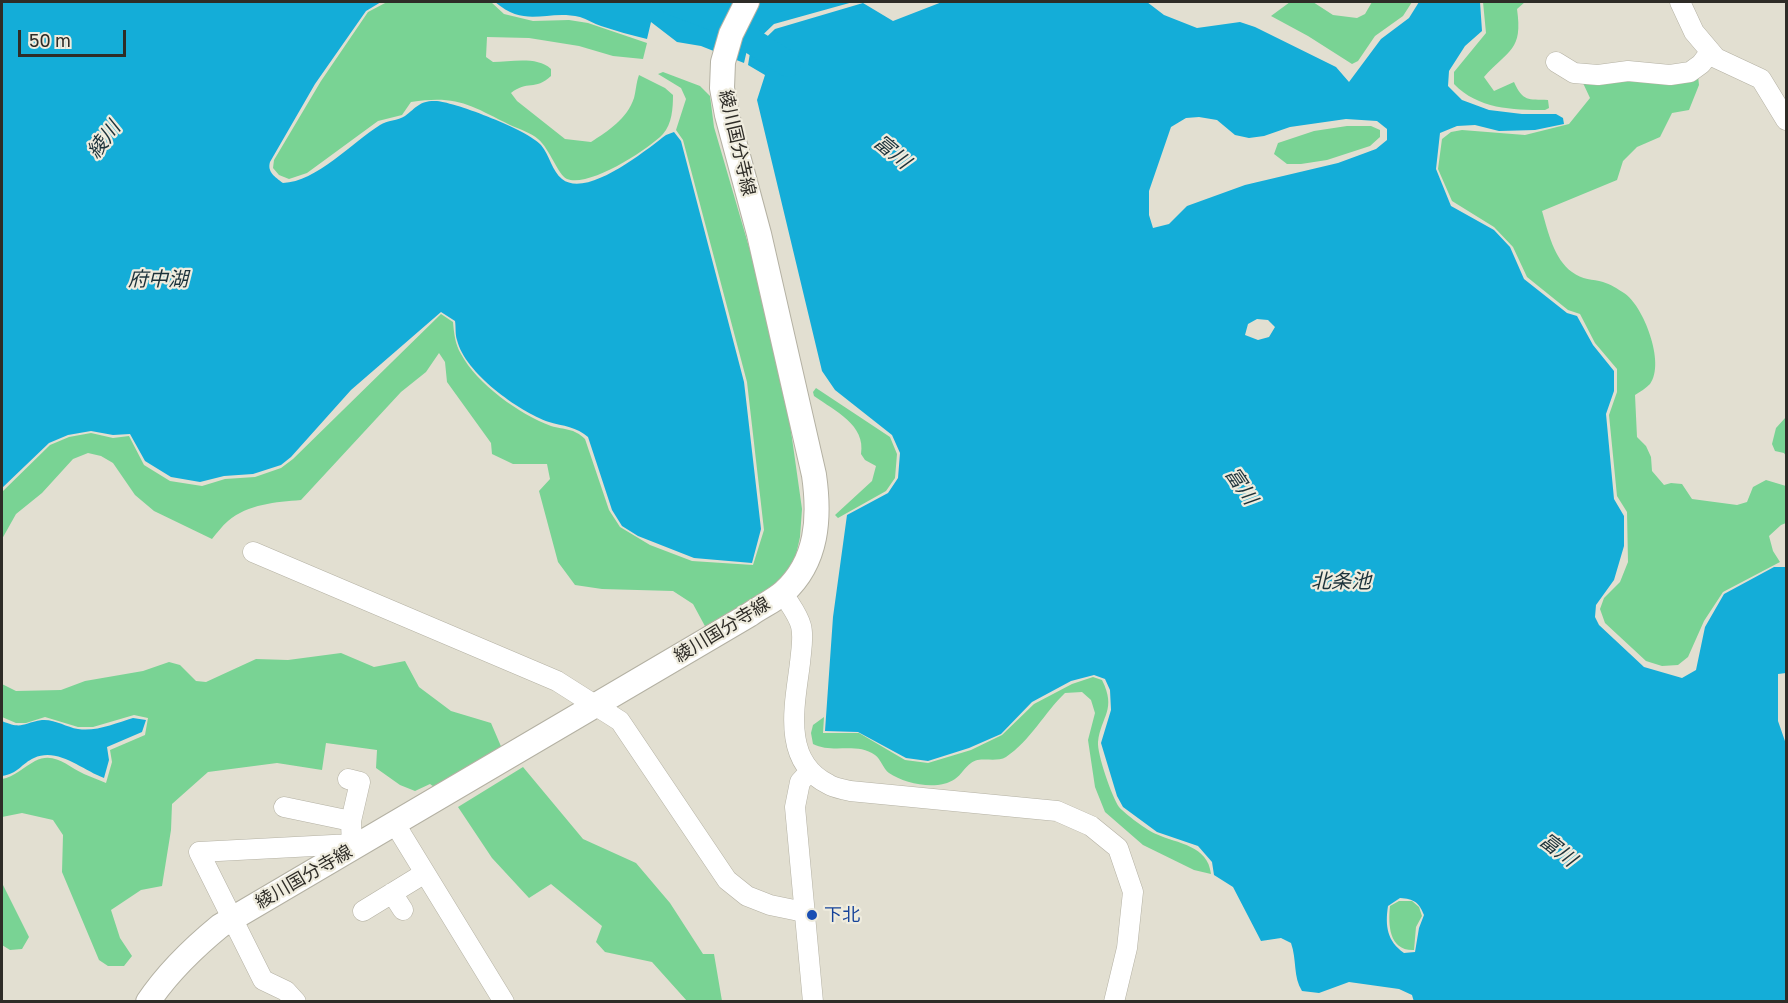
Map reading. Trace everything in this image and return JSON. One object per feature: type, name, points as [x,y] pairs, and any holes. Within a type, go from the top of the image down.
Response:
[{"type":"main road","name":"綾川国分寺線","points":[[148,1002],[167,974],[190,950],[233,918],[783,593],[797,579],[808,562],[814,545],[817,497],[812,463],[759,234],[727,116],[722,88],[723,62],[731,34],[747,2]]},
{"type":"street","points":[[1680,2],[1694,32],[1710,52],[1716,58],[1761,79],[1786,120]]},
{"type":"street","points":[[1556,62],[1574,73],[1598,75],[1628,71],[1670,75],[1690,72],[1701,64],[1710,52]]},
{"type":"street","points":[[253,552],[556,681],[620,722],[727,880],[747,896],[770,905],[804,912]]},
{"type":"street","points":[[783,593],[802,627],[794,716],[795,743],[810,771],[828,784],[850,791],[1057,811],[1090,826],[1118,848],[1133,892],[1127,948],[1114,1002]]},
{"type":"street","points":[[810,771],[800,782],[795,807],[813,1002]]},
{"type":"street","points":[[296,1002],[286,991],[263,980],[199,852],[352,847],[351,821],[360,782],[348,779]]},
{"type":"street","points":[[284,807],[351,821]]},
{"type":"street","points":[[395,824],[504,1002]]},
{"type":"street","points":[[363,912],[398,902],[425,873]]},
{"type":"green space","points":[[387,2],[491,2],[504,14],[533,21],[569,20],[588,23],[647,43],[643,59],[613,56],[579,46],[529,38],[487,37],[486,57],[493,62],[539,62],[551,69],[551,76],[545,81],[522,87],[511,93],[517,101],[565,139],[591,142],[616,124],[631,105],[639,75],[665,88],[673,95],[668,126],[663,134],[632,158],[603,173],[577,180],[564,177],[542,143],[535,137],[484,112],[452,101],[411,102],[402,115],[378,121],[307,173],[289,179],[279,175],[273,168],[274,160],[321,81],[368,12]]},
{"type":"green space","points":[[1290,2],[1313,2],[1333,15],[1357,18],[1365,14],[1372,2],[1412,2],[1403,16],[1375,36],[1358,61],[1352,64],[1271,16]]},
{"type":"green space","points":[[1483,2],[1525,2],[1517,9],[1516,42],[1484,77],[1494,91],[1514,82],[1523,96],[1536,100],[1548,100],[1549,108],[1533,110],[1496,106],[1474,99],[1454,84],[1454,72],[1486,33]]},
{"type":"green space","points":[[663,72],[700,86],[710,96],[714,127],[756,271],[789,417],[802,509],[800,537],[796,555],[785,575],[770,591],[706,628],[693,604],[673,591],[602,589],[575,585],[558,562],[539,491],[550,479],[547,464],[513,464],[492,454],[491,443],[447,382],[445,362],[439,353],[426,372],[401,392],[301,500],[253,507],[228,521],[212,539],[154,511],[135,495],[113,463],[101,456],[88,453],[73,459],[42,493],[16,514],[2,539],[2,492],[50,445],[69,437],[91,433],[113,438],[129,436],[144,465],[170,481],[202,486],[225,479],[255,477],[281,468],[293,459],[441,314],[453,322],[456,342],[461,354],[488,387],[513,406],[539,421],[573,431],[585,439],[609,510],[620,527],[650,545],[692,561],[753,565],[764,530],[747,382],[683,140],[676,130],[686,99],[681,88],[658,74]]},
{"type":"green space","points":[[1698,76],[1699,85],[1689,110],[1672,113],[1660,137],[1637,147],[1623,161],[1617,180],[1542,211],[1552,244],[1566,267],[1580,277],[1606,283],[1624,293],[1631,299],[1645,322],[1654,349],[1655,363],[1654,375],[1650,384],[1635,395],[1637,437],[1646,446],[1651,457],[1652,471],[1664,485],[1682,484],[1692,499],[1737,505],[1747,502],[1753,487],[1766,480],[1786,486],[1786,523],[1769,536],[1773,551],[1780,562],[1723,592],[1704,621],[1688,657],[1678,665],[1662,666],[1646,661],[1605,623],[1600,609],[1604,598],[1620,582],[1628,562],[1627,512],[1617,496],[1609,415],[1617,392],[1617,369],[1595,343],[1580,314],[1568,310],[1527,277],[1513,247],[1494,227],[1452,201],[1438,169],[1442,139],[1451,132],[1462,130],[1525,135],[1569,124],[1590,98],[1583,83]]},
{"type":"green space","points":[[1347,126],[1371,126],[1380,130],[1380,137],[1370,146],[1327,160],[1287,164],[1274,154],[1278,143],[1314,131]]},
{"type":"green space","points":[[816,388],[890,437],[897,454],[895,478],[886,491],[838,518],[835,515],[872,481],[876,466],[865,460],[861,454],[859,435],[854,427],[839,413],[814,396],[813,392]]},
{"type":"green space","points":[[1786,417],[1786,456],[1784,453],[1775,451],[1772,444],[1776,428]]},
{"type":"green space","points":[[341,653],[374,667],[405,661],[419,687],[451,711],[491,723],[503,751],[437,789],[430,784],[415,791],[400,785],[376,768],[377,750],[326,743],[322,770],[277,763],[208,772],[172,804],[171,830],[162,886],[141,890],[111,910],[120,938],[132,956],[124,966],[108,966],[99,960],[62,872],[63,835],[53,820],[22,813],[2,817],[2,779],[15,774],[35,761],[48,758],[60,761],[106,783],[112,762],[110,750],[145,735],[148,718],[134,715],[93,727],[78,727],[45,717],[26,723],[16,723],[2,717],[2,684],[16,691],[61,690],[85,681],[143,671],[169,662],[180,665],[196,681],[206,682],[256,659],[288,660]]},
{"type":"green space","points":[[1093,677],[1102,680],[1108,699],[1098,748],[1119,807],[1152,832],[1198,851],[1209,864],[1211,874],[1194,870],[1143,845],[1105,812],[1095,787],[1088,740],[1095,713],[1091,700],[1082,692],[1065,693],[1023,743],[1006,757],[975,761],[955,779],[940,785],[922,785],[896,777],[868,751],[820,747],[813,744],[811,733],[813,725],[824,717],[823,733],[859,733],[905,760],[928,763],[971,750],[1002,735],[1034,704],[1072,684]]},
{"type":"green space","points":[[523,767],[583,839],[636,863],[670,903],[703,954],[714,954],[722,1001],[687,1001],[652,962],[605,952],[596,942],[602,926],[551,884],[529,898],[492,858],[458,807]]},
{"type":"green space","points":[[2,883],[29,937],[22,949],[10,950],[2,945]]},
{"type":"green space","points":[[1399,901],[1412,901],[1419,907],[1422,916],[1416,927],[1414,950],[1399,946],[1392,936],[1389,921],[1390,906]]},
{"type":"water","name":"府中湖","points":[[2,2],[381,2],[366,11],[315,84],[270,162],[271,171],[283,183],[296,181],[321,169],[380,125],[402,118],[419,105],[431,101],[447,103],[475,112],[522,132],[541,145],[553,168],[562,179],[573,183],[586,183],[601,178],[674,132],[681,141],[744,382],[761,529],[752,563],[694,558],[638,536],[622,526],[612,510],[588,437],[575,429],[536,417],[508,400],[481,378],[462,353],[456,338],[455,321],[441,312],[351,390],[291,457],[281,465],[253,474],[224,476],[200,482],[171,477],[145,461],[130,434],[113,435],[91,431],[68,435],[49,443],[2,488]]},
{"type":"water","points":[[495,2],[853,2],[774,24],[747,50],[744,63],[701,46],[677,42],[651,22],[647,39],[601,26],[580,17],[517,15]]},
{"type":"water","name":"北条池","points":[[942,2],[1147,2],[1164,15],[1197,28],[1240,22],[1255,27],[1336,67],[1349,82],[1381,39],[1409,18],[1419,2],[1480,2],[1482,31],[1465,46],[1449,71],[1448,86],[1462,100],[1489,110],[1522,114],[1556,114],[1563,118],[1564,124],[1535,130],[1499,131],[1475,125],[1457,126],[1440,133],[1436,169],[1451,206],[1494,230],[1510,247],[1524,279],[1567,313],[1577,316],[1593,345],[1614,371],[1614,391],[1606,414],[1614,499],[1624,516],[1624,546],[1614,580],[1596,605],[1595,617],[1599,625],[1644,667],[1682,678],[1696,670],[1705,627],[1724,594],[1774,567],[1786,567],[1786,673],[1778,674],[1778,721],[1786,744],[1786,1001],[1414,1002],[1412,995],[1399,989],[1349,982],[1319,993],[1302,991],[1297,980],[1291,943],[1281,938],[1261,941],[1233,887],[1214,875],[1212,862],[1198,846],[1157,832],[1123,807],[1117,796],[1101,743],[1111,710],[1110,690],[1105,679],[1094,675],[1071,681],[1032,702],[1001,734],[969,748],[928,761],[906,758],[858,732],[825,731],[833,617],[847,515],[888,493],[898,478],[900,453],[892,435],[835,390],[822,371],[757,100],[765,75],[748,65],[750,53],[775,29],[863,3],[893,21]],"holes":[[[1199,117],[1217,120],[1235,135],[1249,138],[1264,136],[1290,127],[1346,119],[1377,121],[1387,129],[1387,140],[1376,149],[1338,163],[1245,185],[1187,206],[1169,224],[1153,228],[1149,215],[1149,191],[1171,127],[1186,118]],[[1257,319],[1268,320],[1275,327],[1269,337],[1258,340],[1245,335],[1248,324]],[[1400,898],[1412,900],[1420,907],[1424,915],[1415,952],[1404,953],[1388,933],[1388,906]]]},
{"type":"water","points":[[133,718],[146,720],[142,732],[107,747],[109,760],[104,778],[61,757],[52,755],[34,758],[12,773],[2,776],[2,721],[19,725],[47,720],[85,730]]},
{"type":"waterway","name":"富川","points":[[672,2],[717,19],[788,64]]},
{"type":"place","name":"下北","points":[[812,915]]},
{"type":"water label","name":"綾川","points":[[104,140]]}]
